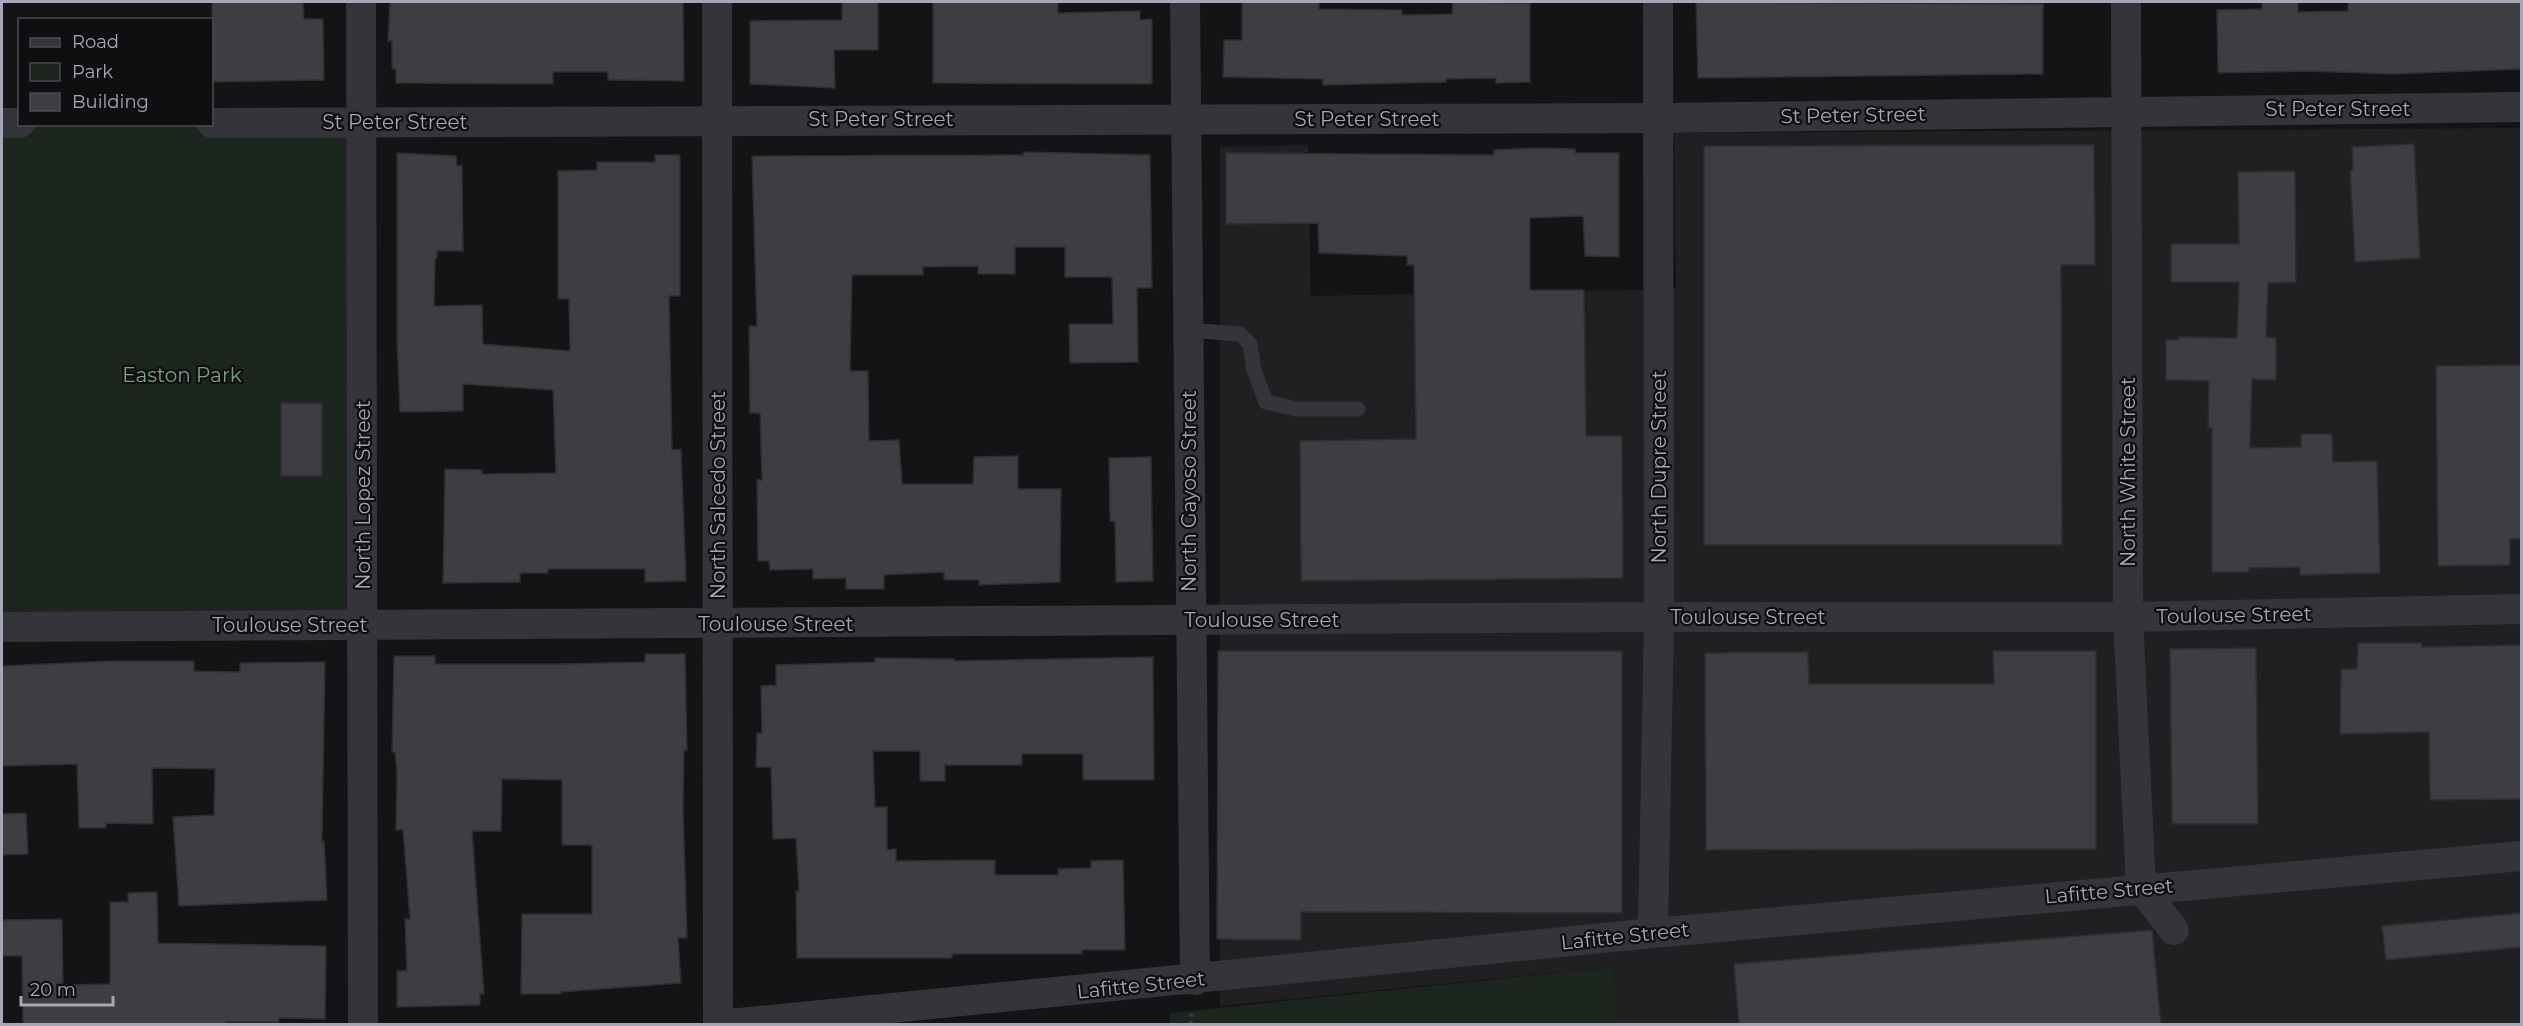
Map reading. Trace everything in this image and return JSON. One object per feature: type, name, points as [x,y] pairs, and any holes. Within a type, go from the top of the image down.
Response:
[{"type":"street","name":"North Lopez Street","points":[[361,2],[363,1024]]},
{"type":"street","name":"North Salcedo Street","points":[[717,2],[718,1024]]},
{"type":"street","name":"North Gayoso Street","points":[[1185,2],[1195,980]]},
{"type":"street","name":"North Dupre Street","points":[[1653,933],[1659,617],[1658,2]]},
{"type":"street","name":"North White Street","points":[[2126,2],[2128,617],[2141,888]]},
{"type":"street","name":"St Peter Street","points":[[213,123],[1658,118],[2126,110],[2522,107]]},
{"type":"street","points":[[2,123],[18,123]]},
{"type":"street","name":"Toulouse Street","points":[[2,627],[1659,617],[2128,617],[2522,609]]},
{"type":"street","name":"Lafitte Street","points":[[729,1024],[1195,980],[1653,933],[2522,856]]},
{"type":"street","points":[[2141,888],[2174,930]]},
{"type":"lane","points":[[1187,330],[1240,334],[1250,344],[1254,370],[1266,402],[1296,409],[1358,409]]},
{"type":"shaded area","points":[[2521,128],[2521,1024],[1617,1024],[1612,967],[1220,1006],[1220,147],[1308,145],[1311,296],[1676,289],[1674,133]]},
{"type":"green space","name":"Easton Park","points":[[213,122],[362,122],[363,625],[2,627],[2,123],[18,123],[18,126],[213,126]]},
{"type":"green space","points":[[1613,967],[1617,1024],[1170,1024],[1170,1013]]},
{"type":"building","points":[[212,2],[303,2],[304,19],[323,19],[324,80],[213,82]]},
{"type":"building","points":[[390,2],[683,2],[684,81],[608,80],[608,72],[553,72],[553,84],[396,83],[396,69],[392,69],[392,41],[388,41]]},
{"type":"building","points":[[842,2],[878,2],[878,50],[834,50],[835,88],[750,84],[750,21],[842,20]]},
{"type":"building","points":[[933,2],[1058,2],[1058,13],[1140,11],[1140,20],[1152,19],[1152,84],[933,83]]},
{"type":"building","points":[[1242,2],[1319,2],[1319,9],[1402,10],[1402,15],[1452,14],[1453,2],[1530,3],[1530,82],[1496,83],[1496,78],[1446,79],[1446,82],[1323,85],[1323,79],[1223,77],[1224,40],[1242,40]]},
{"type":"building","points":[[1696,2],[2043,4],[2043,74],[1698,78]]},
{"type":"building","points":[[2262,2],[2298,2],[2298,12],[2348,11],[2348,2],[2522,2],[2522,69],[2392,74],[2306,71],[2218,73],[2217,10],[2262,9]]},
{"type":"building","points":[[2414,144],[2420,258],[2355,262],[2350,171],[2353,170],[2352,147]]},
{"type":"building","points":[[2094,145],[2095,265],[2061,265],[2062,545],[1704,545],[1704,146]]},
{"type":"building","points":[[1575,149],[1575,153],[1619,153],[1619,257],[1585,256],[1583,216],[1530,218],[1530,290],[1584,290],[1586,436],[1622,436],[1623,578],[1301,581],[1300,441],[1416,439],[1414,265],[1407,265],[1407,256],[1319,253],[1318,223],[1226,224],[1226,153],[1494,155],[1494,150]]},
{"type":"building","points":[[1023,152],[1150,155],[1152,288],[1137,288],[1138,362],[1070,363],[1069,324],[1113,324],[1112,277],[1065,277],[1065,247],[1015,247],[1015,274],[978,274],[978,266],[923,267],[923,275],[852,275],[850,371],[868,371],[869,441],[899,440],[902,484],[973,484],[974,457],[1018,456],[1018,489],[1061,489],[1060,582],[979,585],[979,580],[944,580],[944,572],[884,575],[884,589],[846,589],[846,578],[813,579],[813,569],[770,570],[769,561],[758,561],[757,480],[762,480],[760,413],[750,413],[749,326],[757,326],[752,156],[1023,155]]},
{"type":"building","points":[[397,153],[456,156],[457,166],[462,165],[463,251],[437,251],[434,306],[482,305],[483,344],[570,351],[569,299],[558,299],[558,171],[597,170],[597,162],[655,162],[655,155],[680,155],[680,296],[669,296],[672,450],[681,449],[686,581],[645,582],[645,569],[548,569],[548,573],[520,573],[520,582],[443,583],[445,469],[482,470],[482,474],[556,473],[553,390],[463,384],[463,411],[400,412],[397,342]]},
{"type":"building","points":[[2295,171],[2296,282],[2268,283],[2266,337],[2276,338],[2276,380],[2252,379],[2250,448],[2301,447],[2301,434],[2332,434],[2333,462],[2377,461],[2380,573],[2300,575],[2300,567],[2249,568],[2249,572],[2212,572],[2212,428],[2208,428],[2209,381],[2166,380],[2166,340],[2178,340],[2179,337],[2237,338],[2239,282],[2171,282],[2171,244],[2239,244],[2238,172]]},
{"type":"building","points":[[2522,365],[2522,539],[2510,539],[2510,565],[2438,566],[2436,366]]},
{"type":"building","points":[[281,403],[322,403],[322,476],[281,476]]},
{"type":"building","points":[[1151,457],[1153,581],[1116,582],[1115,522],[1110,521],[1109,458]]},
{"type":"building","points":[[2358,643],[2422,643],[2422,647],[2522,645],[2522,799],[2430,800],[2429,732],[2340,734],[2341,669],[2357,669]]},
{"type":"building","points":[[2256,648],[2258,824],[2172,824],[2170,649]]},
{"type":"building","points":[[1218,651],[1622,651],[1622,913],[1301,912],[1301,940],[1217,939]]},
{"type":"building","points":[[1993,651],[2096,651],[2096,849],[1706,850],[1705,653],[1808,652],[1809,684],[1994,684]]},
{"type":"building","points":[[645,654],[685,654],[687,750],[684,750],[683,807],[687,938],[678,938],[681,983],[561,992],[561,994],[521,994],[522,914],[592,914],[592,845],[562,845],[562,780],[502,779],[501,831],[472,831],[484,994],[480,994],[480,1005],[397,1007],[397,971],[407,971],[405,919],[410,919],[403,830],[396,830],[397,774],[395,752],[392,752],[394,656],[435,656],[435,664],[560,664],[645,662]]},
{"type":"building","points":[[1153,657],[1154,780],[1083,780],[1083,754],[1022,754],[1022,765],[945,765],[945,781],[920,781],[920,751],[873,751],[875,807],[887,807],[887,850],[896,849],[896,861],[995,860],[995,875],[1058,875],[1058,869],[1091,868],[1091,861],[1123,860],[1125,950],[1082,950],[1082,954],[952,954],[952,958],[797,958],[796,891],[799,891],[796,838],[773,839],[771,767],[756,767],[757,733],[762,733],[761,686],[776,685],[776,665],[875,662],[875,658],[954,659],[954,661]]},
{"type":"building","points":[[111,661],[194,661],[194,671],[240,672],[240,663],[325,662],[322,841],[324,841],[327,900],[179,906],[173,817],[214,815],[215,769],[152,768],[153,824],[106,823],[106,828],[79,828],[77,764],[2,766],[2,666]]},
{"type":"building","points":[[26,813],[28,854],[2,855],[2,814]]},
{"type":"building","points":[[157,892],[158,943],[326,946],[325,1019],[279,1018],[279,1022],[226,1022],[226,1024],[23,1024],[22,956],[2,956],[2,920],[62,919],[63,985],[110,984],[110,902],[128,902],[128,893]]},
{"type":"building","points":[[2522,913],[2522,947],[2386,960],[2382,926]]},
{"type":"building","points":[[2152,930],[2161,1024],[1739,1024],[1734,964]]}]
